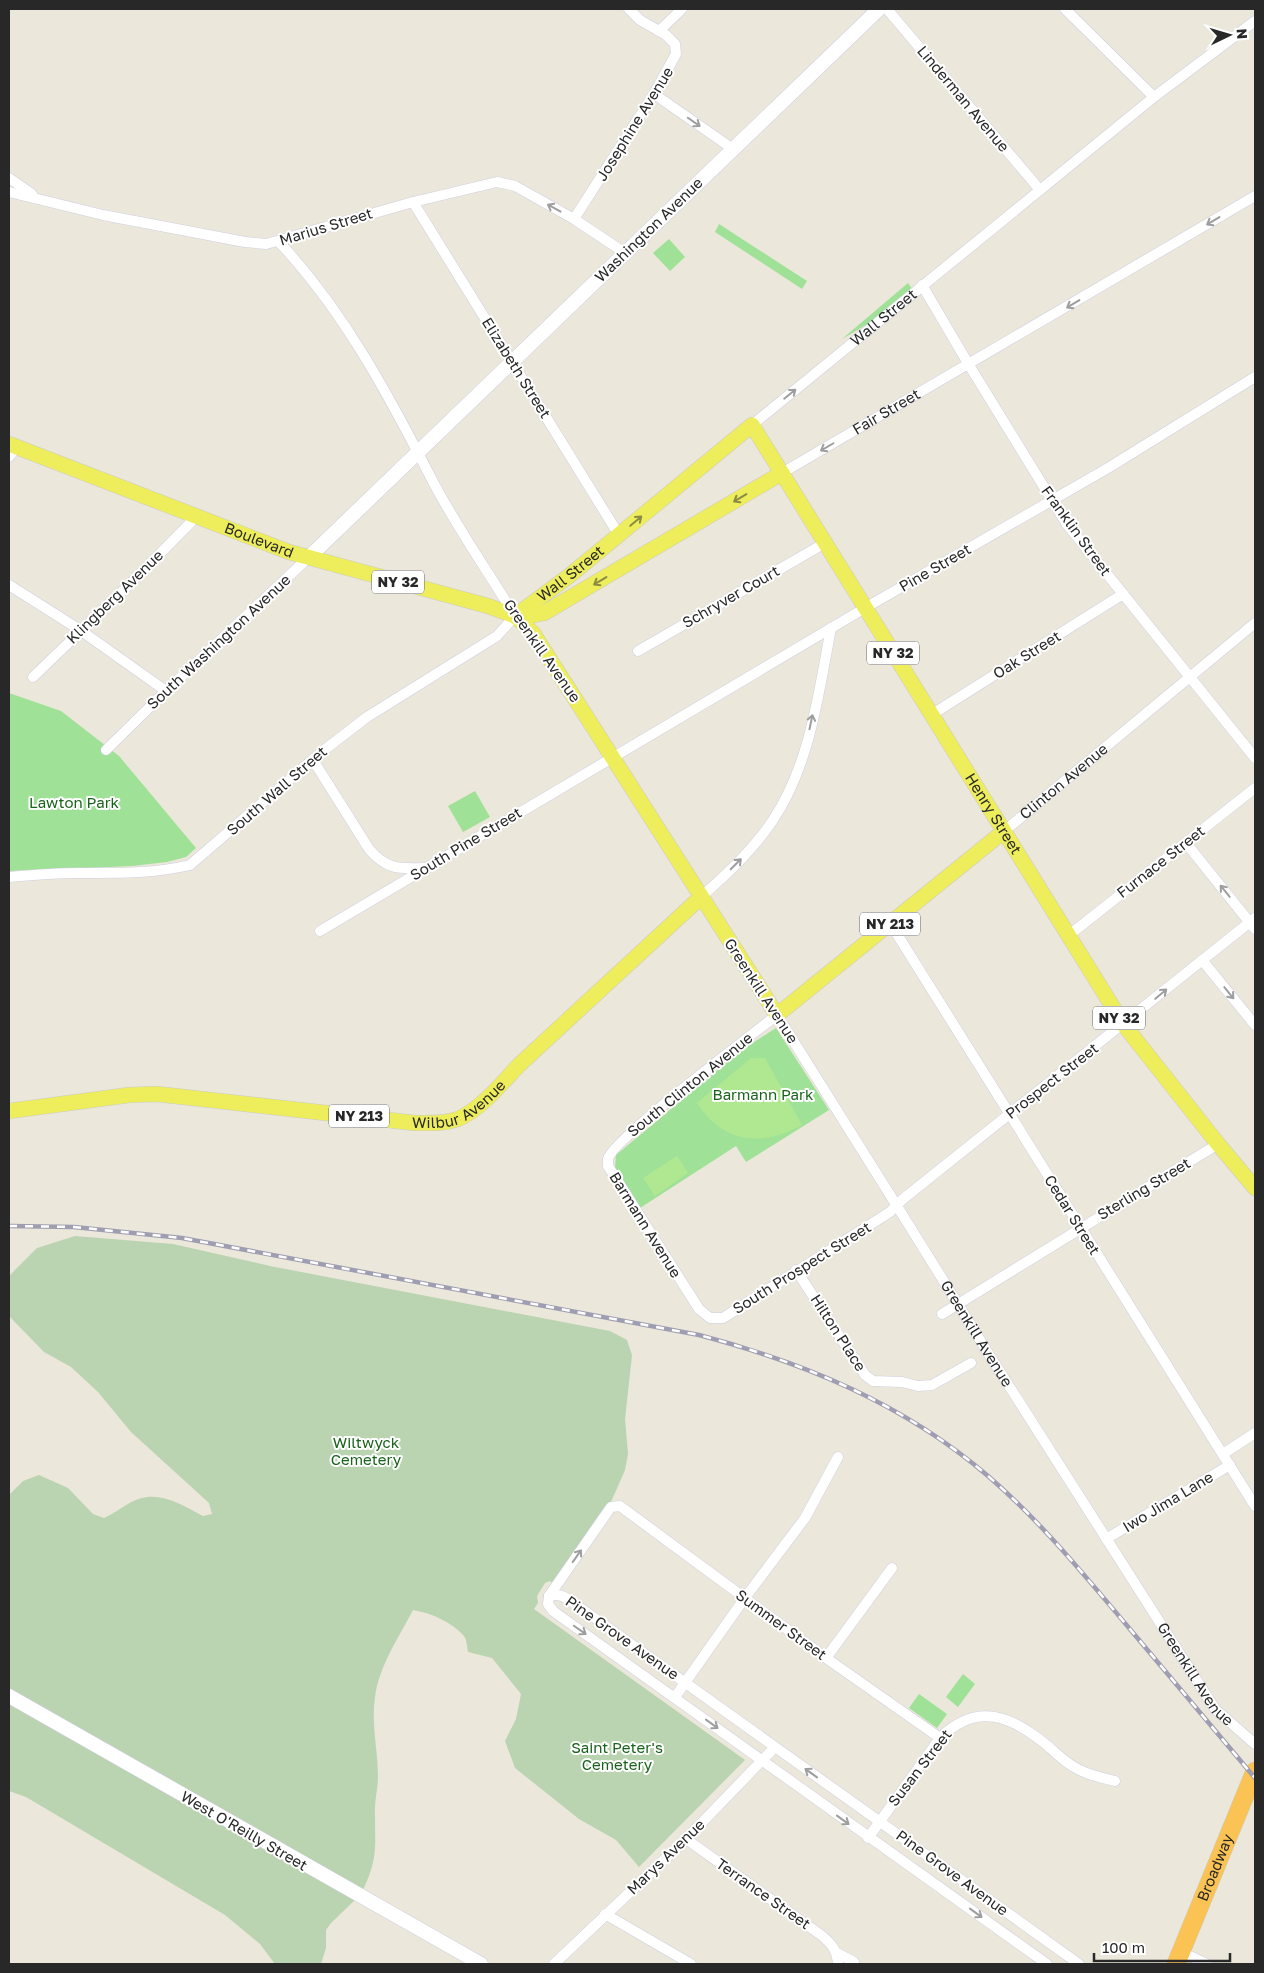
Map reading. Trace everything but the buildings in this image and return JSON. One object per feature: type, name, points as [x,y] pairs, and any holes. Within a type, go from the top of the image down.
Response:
[{"type":"highway","name":"Broadway","points":[[1178,1958],[1255,1771]]},
{"type":"main road","name":"Washington Avenue","points":[[419,451],[879,9]]},
{"type":"main road","name":"Henry Street","points":[[752,424],[1124,1025],[1255,1188]]},
{"type":"main road","name":"Wall Street","points":[[515,616],[569,576],[752,424]]},
{"type":"main road","name":"Boulevard","points":[[11,449],[308,558],[491,606],[515,616]]},
{"type":"main road","name":"South Washington Avenue","points":[[308,558],[419,451]]},
{"type":"main road","name":"Fair Street","points":[[515,616],[544,613],[782,473]]},
{"type":"main road","name":"Greenkill Avenue","points":[[515,616],[533,633],[777,1016]]},
{"type":"main road","name":"Clinton Avenue","points":[[777,1016],[1003,832]]},
{"type":"main road","name":"Wilbur Avenue","points":[[9,1111],[129,1095],[158,1094],[415,1123],[441,1123],[458,1118],[472,1110],[701,897]]},
{"type":"main road","name":"West O'Reilly Street","points":[[9,1696],[481,1964]]},
{"type":"street","name":"Josephine Avenue","points":[[574,219],[654,94],[676,54],[675,44],[659,31],[640,20],[629,9]]},
{"type":"street","points":[[659,31],[682,9]]},
{"type":"street","name":"Linderman Avenue","points":[[887,9],[1040,190]]},
{"type":"street","points":[[1065,9],[1154,97]]},
{"type":"street","name":"Wall Street","points":[[752,424],[1154,97],[1255,21]]},
{"type":"street","points":[[654,94],[733,149]]},
{"type":"street","points":[[9,178],[23,189],[48,202]]},
{"type":"street","name":"Marius Street","points":[[9,192],[103,215],[245,242],[266,244],[279,242],[317,228],[413,202],[488,182],[497,182],[515,186],[574,219],[625,253]]},
{"type":"street","name":"Fair Street","points":[[782,473],[969,366],[1255,196]]},
{"type":"street","name":"Elizabeth Street","points":[[413,202],[619,535]]},
{"type":"street","name":"Greenkill Avenue","points":[[279,242],[312,279],[349,332],[419,451],[430,477],[515,616]]},
{"type":"street","name":"Franklin Street","points":[[922,285],[1051,501],[1255,758]]},
{"type":"street","name":"Pine Street","points":[[613,757],[1051,501],[1255,377]]},
{"type":"street","name":"Klingberg Avenue","points":[[34,677],[80,630],[139,576],[196,516]]},
{"type":"street","name":"Schryver Court","points":[[638,651],[825,543]]},
{"type":"street","name":"South Washington Avenue","points":[[106,750],[308,558]]},
{"type":"street","points":[[9,585],[80,630],[166,691]]},
{"type":"street","name":"Oak Street","points":[[932,716],[1123,594]]},
{"type":"street","name":"South Wall Street","points":[[9,877],[78,873],[137,874],[166,871],[190,864],[367,717],[497,636],[515,616]]},
{"type":"street","name":"Clinton Avenue","points":[[1003,832],[1255,623]]},
{"type":"street","points":[[701,897],[755,844],[785,798],[806,745],[831,628]]},
{"type":"street","name":"South Pine Street","points":[[320,932],[613,757]]},
{"type":"street","points":[[313,760],[369,849],[379,861],[389,866],[426,868]]},
{"type":"street","name":"Furnace Street","points":[[1068,936],[1255,788]]},
{"type":"street","points":[[1186,843],[1254,923]]},
{"type":"street","name":"Prospect Street","points":[[896,1206],[1124,1025],[1202,960],[1254,923]]},
{"type":"street","name":"Cedar Street","points":[[890,924],[1255,1506]]},
{"type":"street","points":[[1202,960],[1255,1025]]},
{"type":"street","name":"Greenkill Avenue","points":[[777,1016],[1106,1539],[1216,1709],[1252,1741]]},
{"type":"street","name":"South Clinton Avenue","points":[[608,1159],[622,1141],[709,1067],[777,1016]]},
{"type":"street","name":"Sterling Street","points":[[942,1314],[1218,1144]]},
{"type":"street","name":"Barmann Avenue","points":[[608,1159],[608,1166],[687,1291]]},
{"type":"street","name":"South Prospect Street","points":[[687,1291],[699,1310],[710,1318],[720,1319],[879,1220],[896,1206]]},
{"type":"street","name":"Hilton Place","points":[[796,1270],[844,1340],[865,1375],[873,1381],[902,1382],[918,1386],[932,1385],[971,1363]]},
{"type":"street","points":[[1223,1454],[1255,1433]]},
{"type":"street","points":[[675,1697],[744,1598],[805,1518],[838,1457]]},
{"type":"street","name":"Iwo Jima Lane","points":[[1106,1539],[1230,1466]]},
{"type":"street","name":"Summer Street","points":[[549,1596],[611,1507],[617,1505],[826,1658],[940,1738]]},
{"type":"street","points":[[826,1658],[892,1568]]},
{"type":"street","name":"Pine Grove Avenue","points":[[1047,1964],[945,1890],[868,1838],[675,1697],[553,1611],[548,1604],[549,1596],[556,1594],[563,1596],[1079,1964]]},
{"type":"street","name":"Susan Street","points":[[868,1838],[940,1738],[950,1728],[966,1719],[983,1715],[1002,1717],[1018,1724],[1081,1771],[1115,1781]]},
{"type":"street","name":"Marys Avenue","points":[[554,1964],[686,1839],[775,1747]]},
{"type":"street","name":"Terrance Street","points":[[686,1839],[822,1935],[832,1944],[837,1953]]},
{"type":"street","points":[[945,1890],[954,1874]]},
{"type":"street","points":[[605,1914],[691,1964]]},
{"type":"street","points":[[1030,1952],[1041,1937]]},
{"type":"street","points":[[837,1953],[854,1962]]},
{"type":"street","points":[[837,1953],[838,1964]]},
{"type":"street","points":[[1178,1958],[1207,1964]]},
{"type":"green space","points":[[719,224],[807,281],[802,289],[715,232]]},
{"type":"green space","points":[[669,239],[685,257],[670,271],[653,253]]},
{"type":"green space","points":[[908,283],[913,290],[871,322],[842,339]]},
{"type":"green space","name":"Lawton Park","points":[[9,693],[61,711],[119,756],[196,848],[186,857],[167,862],[132,866],[9,871]]},
{"type":"green space","points":[[475,791],[490,817],[463,832],[448,806]]},
{"type":"green space","name":"Barmann Park","points":[[776,1028],[829,1110],[746,1162],[736,1146],[640,1208],[615,1168],[616,1155],[743,1049]]},
{"type":"green space","points":[[751,1058],[765,1058],[802,1125],[772,1137],[744,1138],[731,1134],[719,1127],[697,1103]]},
{"type":"green space","points":[[677,1156],[688,1173],[655,1196],[643,1178]]},
{"type":"green space","name":"Wiltwyck Cemetery","points":[[75,1236],[173,1244],[270,1266],[610,1331],[627,1340],[632,1355],[625,1419],[628,1454],[625,1470],[611,1502],[552,1583],[550,1581],[545,1583],[537,1596],[538,1603],[534,1609],[745,1760],[639,1867],[616,1840],[579,1819],[515,1768],[505,1741],[516,1719],[521,1694],[492,1658],[468,1652],[465,1638],[454,1626],[427,1613],[413,1610],[385,1663],[377,1685],[374,1707],[378,1767],[375,1805],[375,1846],[371,1871],[362,1892],[9,1690],[9,1495],[23,1481],[39,1475],[68,1488],[93,1514],[104,1518],[138,1499],[147,1497],[157,1497],[176,1502],[203,1516],[212,1514],[209,1503],[131,1432],[98,1392],[71,1367],[44,1352],[9,1316],[10,1275],[37,1248]]},
{"type":"green space","points":[[963,1674],[975,1684],[958,1707],[946,1697]]},
{"type":"green space","points":[[919,1694],[947,1714],[937,1728],[909,1708]]},
{"type":"green space","points":[[9,1703],[355,1900],[326,1930],[326,1948],[321,1964],[275,1964],[260,1944],[225,1915],[26,1797],[9,1791]]},
{"type":"railway","points":[[9,1226],[74,1227],[182,1238],[699,1335],[777,1359],[852,1389],[888,1407],[956,1450],[1025,1510],[1076,1565],[1255,1778]]},
{"type":"park label","name":"Saint Peter's Cemetery","points":[[617,1756]]}]
